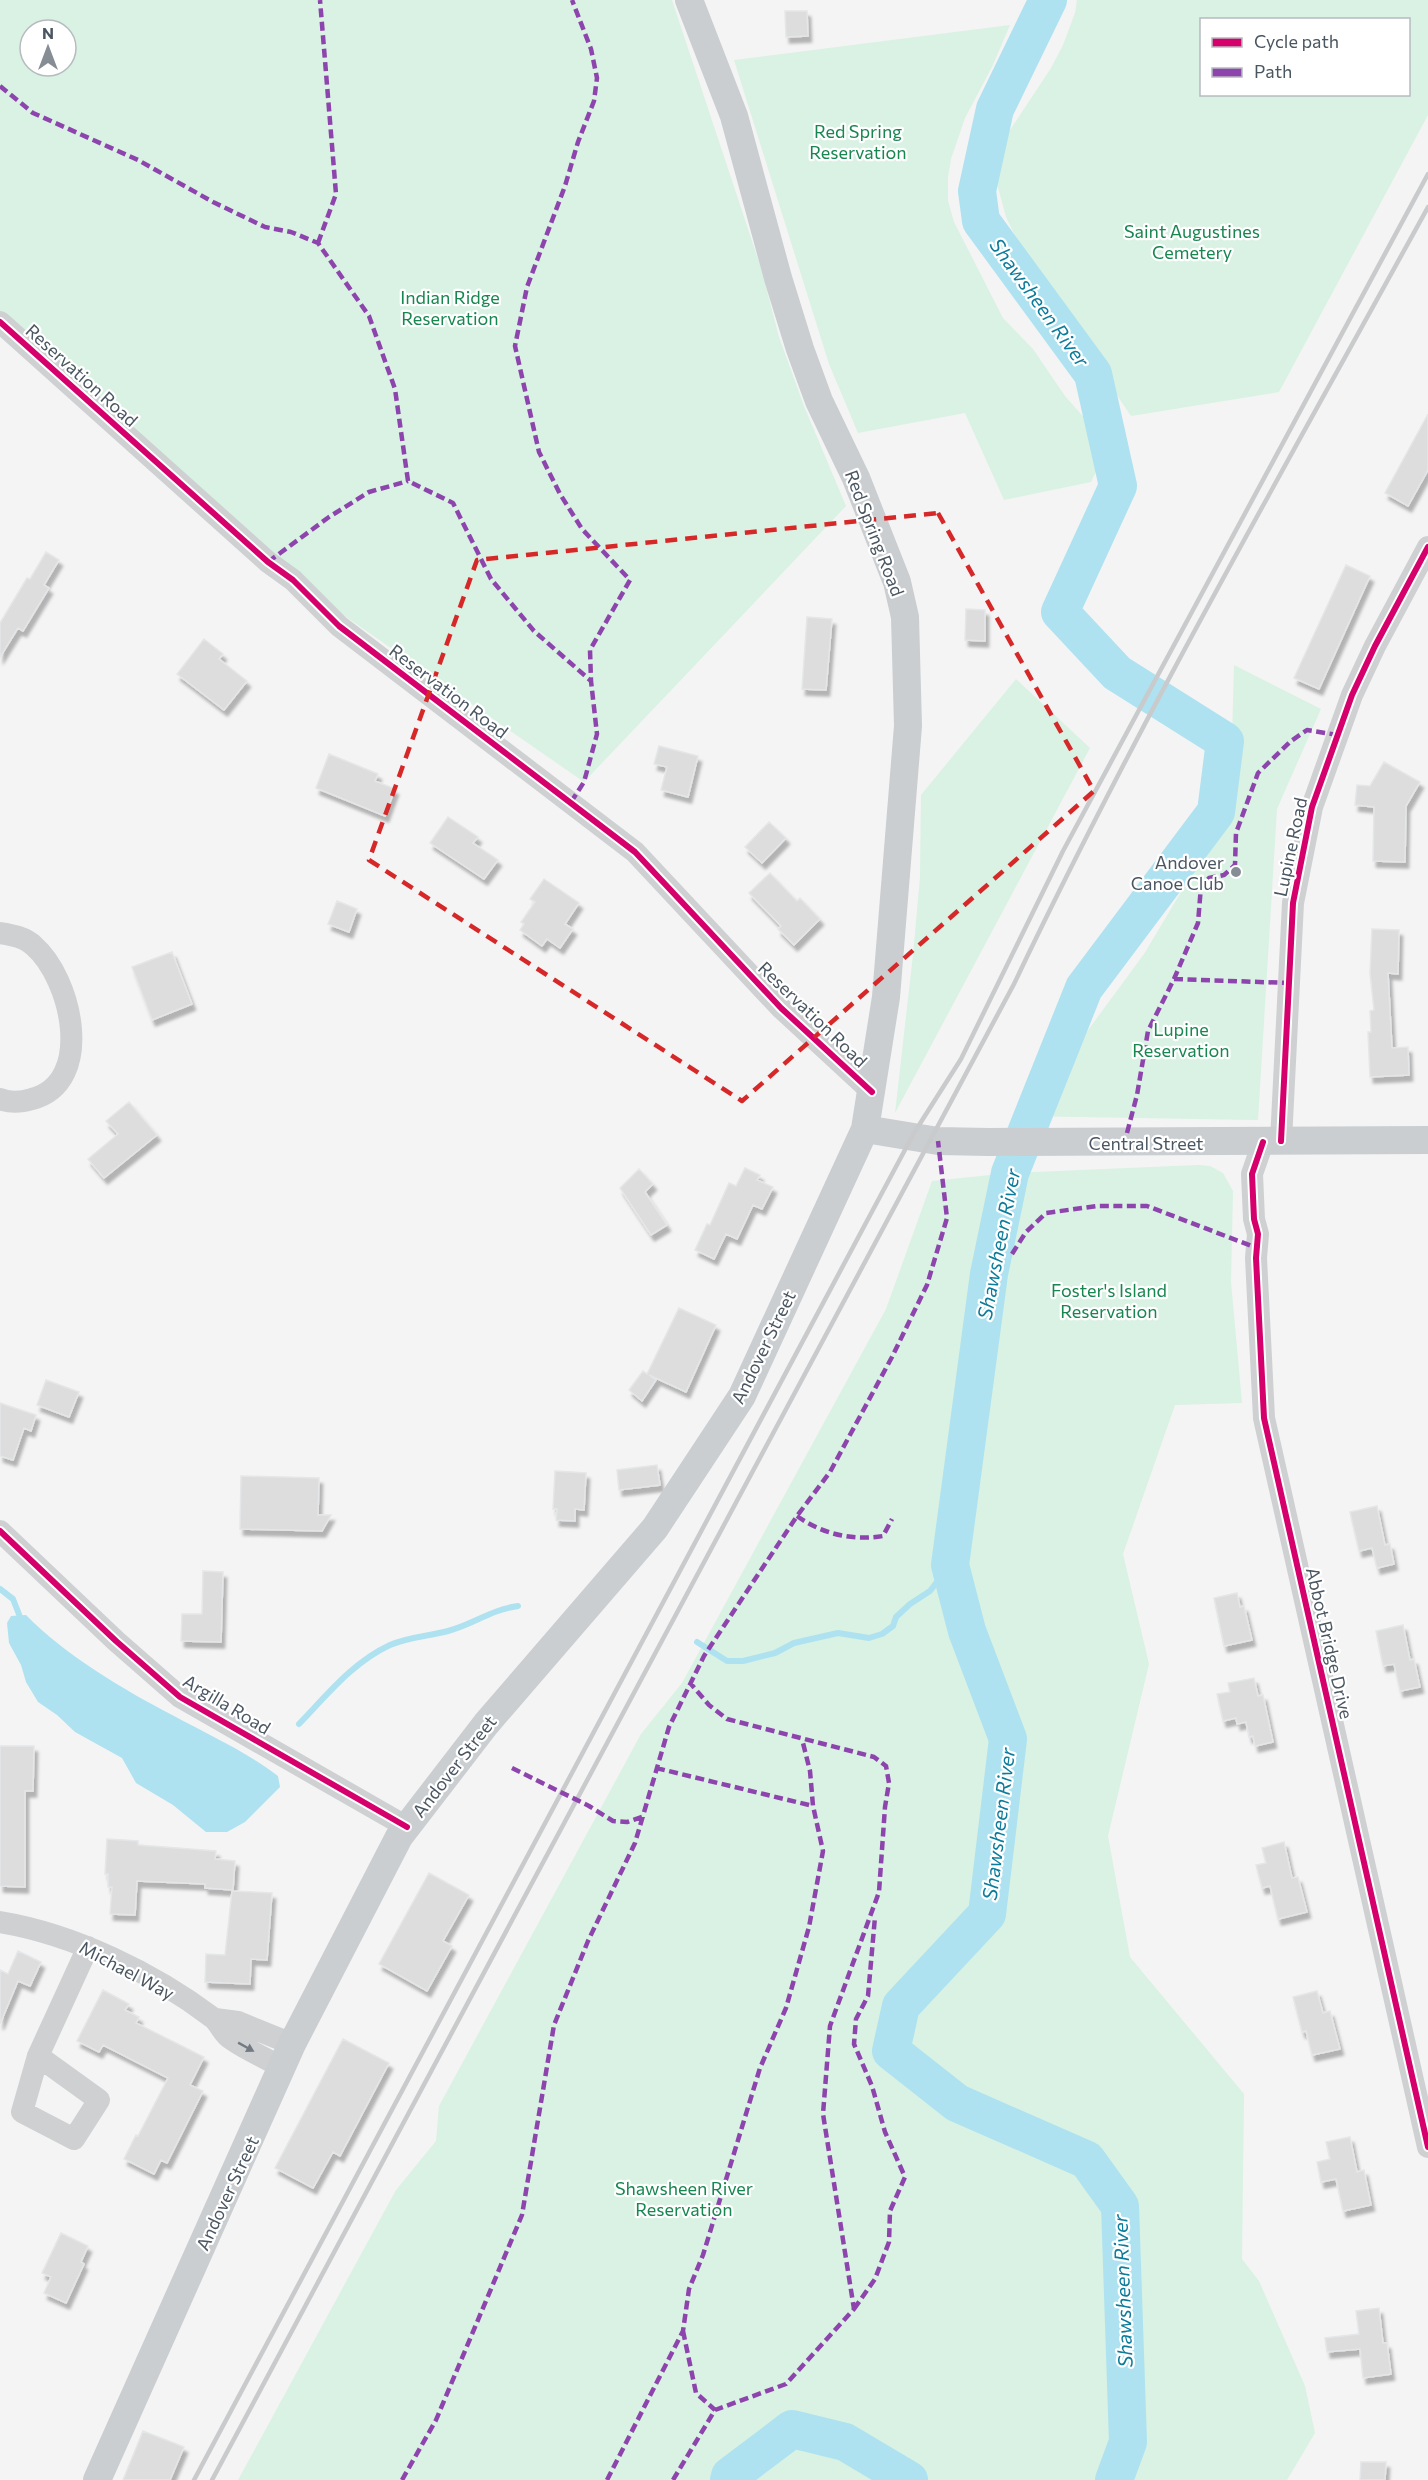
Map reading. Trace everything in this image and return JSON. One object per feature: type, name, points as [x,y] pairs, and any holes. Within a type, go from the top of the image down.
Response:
[{"type":"main road","name":"Red Spring Road","points":[[689,0],[734,116],[778,278],[800,349],[819,401],[856,478],[893,571],[905,617],[908,726],[886,997],[872,1092]]},
{"type":"main road","name":"Andover Street","points":[[97,2480],[288,2056],[399,1837],[486,1724],[655,1528],[736,1406],[865,1129],[872,1092]]},
{"type":"main road","name":"Central Street","points":[[865,1129],[938,1141],[1040,1143],[1428,1140]]},
{"type":"street","name":"Reservation Road","points":[[0,322],[268,562],[293,580],[339,626],[634,852],[781,1008],[872,1092]]},
{"type":"street","name":"Lupine Road","points":[[1272,1142],[1293,903],[1312,807],[1352,695],[1375,646],[1428,547]]},
{"type":"street","points":[[0,933],[17,936],[33,944],[45,957],[63,995],[72,1037],[65,1072],[55,1087],[40,1097],[22,1102],[0,1099]]},
{"type":"street","name":"Abbot Bridge Drive","points":[[1272,1142],[1252,1174],[1254,1219],[1258,1234],[1256,1258],[1264,1418],[1428,2147]]},
{"type":"street","name":"Argilla Road","points":[[0,1531],[116,1641],[180,1697],[407,1827]]},
{"type":"street","name":"Michael Way","points":[[0,1922],[88,1947],[146,1975],[215,2019],[229,2038],[288,2056]]},
{"type":"street","points":[[38,2056],[88,1947]]},
{"type":"highlighted area","points":[[938,513],[1094,791],[742,1101],[369,860],[477,560]]},
{"type":"green space","name":"Indian Ridge Reservation","points":[[0,0],[672,0],[761,268],[779,337],[804,406],[846,506],[584,782],[293,580],[0,320]]},
{"type":"green space","name":"Saint Augustines Cemetery","points":[[1077,0],[1428,0],[1428,115],[1279,392],[1131,416],[1054,303],[1006,217],[996,180],[997,166],[1008,133],[1051,68],[1075,13]]},
{"type":"green space","name":"Red Spring Reservation","points":[[1010,25],[992,67],[965,118],[951,159],[948,201],[954,222],[1003,318],[1033,349],[1065,396],[1088,422],[1102,445],[1104,455],[1091,482],[1004,500],[965,413],[858,433],[829,364],[734,60]]},
{"type":"green space","name":"Lupine Reservation","points":[[1234,665],[1321,709],[1277,809],[1258,1120],[1019,1116],[1083,1037],[1144,954],[1230,810]]},
{"type":"green space","points":[[1016,679],[1090,748],[895,1113],[920,877],[921,795]]},
{"type":"green space","name":"Shawsheen River Reservation","points":[[1210,1166],[1223,1173],[1233,1191],[1231,1282],[1242,1403],[1175,1405],[1123,1554],[1149,1664],[1108,1836],[1130,1957],[1244,2094],[1242,2259],[1259,2281],[1305,2386],[1315,2433],[1287,2480],[238,2480],[396,2190],[436,2141],[439,2106],[641,1734],[682,1683],[886,1309],[932,1181],[1010,1173]]},
{"type":"water","points":[[26,1615],[59,1644],[96,1671],[266,1767],[278,1776],[280,1787],[245,1822],[227,1832],[206,1832],[173,1805],[136,1783],[122,1758],[75,1732],[57,1715],[38,1702],[26,1682],[21,1665],[9,1643],[7,1623],[11,1616]]},
{"type":"building","points":[[785,11],[807,11],[808,36],[786,37]]},
{"type":"building","points":[[1428,414],[1428,470],[1408,506],[1385,493]]},
{"type":"building","points":[[46,552],[59,560],[44,585],[49,588],[23,631],[18,628],[0,657],[0,623],[27,578],[30,579]]},
{"type":"building","points":[[1346,565],[1370,576],[1319,689],[1294,678]]},
{"type":"building","points":[[966,609],[985,610],[985,641],[965,640]]},
{"type":"building","points":[[807,617],[832,619],[826,690],[802,689]]},
{"type":"building","points":[[204,639],[223,654],[219,659],[247,681],[224,710],[177,674]]},
{"type":"building","points":[[659,746],[698,756],[688,797],[661,790],[667,767],[654,764]]},
{"type":"building","points":[[329,754],[378,774],[375,781],[395,789],[385,816],[316,788]]},
{"type":"building","points":[[1384,762],[1420,782],[1406,806],[1405,862],[1373,861],[1374,807],[1355,805],[1357,785],[1370,786]]},
{"type":"building","points":[[448,817],[478,837],[473,843],[498,860],[484,879],[430,843]]},
{"type":"building","points":[[769,822],[786,838],[762,863],[745,847]]},
{"type":"building","points":[[770,873],[797,901],[800,898],[820,919],[794,945],[778,929],[781,926],[749,893]]},
{"type":"building","points":[[544,879],[579,903],[565,924],[573,929],[560,948],[547,939],[542,946],[520,930],[524,924],[521,922],[535,902],[530,899]]},
{"type":"building","points":[[337,901],[357,909],[349,932],[328,924]]},
{"type":"building","points":[[1372,929],[1399,930],[1398,974],[1388,973],[1392,1048],[1408,1047],[1409,1075],[1370,1077],[1368,1032],[1371,1032],[1370,1011],[1374,1010],[1370,973]]},
{"type":"building","points":[[172,952],[192,1004],[152,1020],[132,967]]},
{"type":"building","points":[[129,1102],[157,1135],[104,1178],[88,1159],[118,1134],[106,1121]]},
{"type":"building","points":[[745,1168],[760,1175],[757,1180],[773,1187],[762,1209],[753,1205],[737,1239],[726,1234],[714,1259],[695,1250],[707,1224],[710,1225],[729,1183],[736,1186]]},
{"type":"building","points":[[639,1169],[653,1184],[645,1192],[667,1225],[651,1235],[620,1188]]},
{"type":"building","points":[[679,1308],[716,1325],[686,1392],[649,1375],[656,1380],[642,1401],[629,1390],[643,1371],[647,1374]]},
{"type":"building","points":[[46,1380],[79,1392],[69,1417],[37,1405]]},
{"type":"building","points":[[0,1403],[36,1415],[31,1431],[24,1428],[13,1460],[0,1456]]},
{"type":"building","points":[[657,1465],[660,1485],[619,1490],[617,1470]]},
{"type":"building","points":[[555,1471],[586,1473],[584,1510],[575,1509],[575,1521],[556,1520],[557,1509],[553,1509]]},
{"type":"building","points":[[241,1476],[319,1478],[318,1515],[331,1515],[322,1531],[240,1529]]},
{"type":"building","points":[[1377,1506],[1385,1545],[1390,1544],[1394,1564],[1377,1568],[1372,1548],[1359,1551],[1350,1512]]},
{"type":"building","points":[[203,1571],[223,1572],[221,1642],[181,1641],[182,1614],[202,1614]]},
{"type":"building","points":[[1237,1593],[1240,1607],[1244,1606],[1252,1640],[1224,1646],[1214,1598]]},
{"type":"building","points":[[1403,1625],[1410,1660],[1414,1659],[1420,1687],[1400,1691],[1394,1664],[1383,1666],[1376,1631]]},
{"type":"building","points":[[1254,1678],[1258,1696],[1263,1695],[1273,1742],[1255,1746],[1253,1736],[1249,1737],[1246,1722],[1237,1724],[1236,1718],[1223,1721],[1217,1694],[1230,1692],[1228,1683]]},
{"type":"building","points":[[0,1746],[34,1746],[33,1791],[25,1791],[25,1887],[0,1886]]},
{"type":"building","points":[[107,1839],[138,1841],[138,1845],[216,1851],[215,1859],[235,1861],[233,1890],[205,1888],[205,1884],[137,1881],[135,1915],[110,1914],[112,1887],[108,1887],[108,1874],[105,1874]]},
{"type":"building","points":[[1284,1842],[1292,1878],[1298,1877],[1307,1912],[1278,1919],[1270,1886],[1262,1888],[1256,1865],[1266,1863],[1262,1848]]},
{"type":"building","points":[[429,1873],[469,1895],[443,1941],[452,1946],[427,1991],[379,1964]]},
{"type":"building","points":[[232,1891],[272,1893],[267,1960],[251,1959],[250,1984],[205,1982],[206,1954],[225,1955]]},
{"type":"building","points":[[18,1951],[41,1962],[30,1986],[18,1981],[0,2024],[0,1970],[8,1974]]},
{"type":"building","points":[[103,1990],[129,2004],[125,2010],[139,2017],[136,2023],[204,2057],[190,2085],[203,2091],[167,2163],[161,2160],[154,2174],[124,2159],[168,2078],[103,2045],[99,2052],[77,2041]]},
{"type":"building","points":[[1317,1991],[1323,2013],[1330,2011],[1340,2049],[1312,2055],[1306,2031],[1302,2032],[1293,1997]]},
{"type":"building","points":[[343,2039],[389,2063],[340,2156],[333,2152],[313,2188],[275,2168]]},
{"type":"building","points":[[1350,2137],[1357,2172],[1364,2170],[1371,2205],[1343,2211],[1336,2179],[1321,2182],[1317,2162],[1330,2159],[1326,2142]]},
{"type":"building","points":[[61,2233],[88,2246],[81,2262],[84,2264],[66,2303],[44,2293],[51,2277],[42,2273]]},
{"type":"building","points":[[1379,2308],[1383,2343],[1387,2343],[1391,2374],[1363,2378],[1360,2349],[1327,2352],[1325,2338],[1359,2334],[1356,2311]]},
{"type":"building","points":[[143,2431],[184,2447],[170,2480],[123,2480]]},
{"type":"building","points":[[1361,2462],[1386,2462],[1385,2480],[1360,2480]]},
{"type":"waterway","name":"Shawsheen River","points":[[1048,0],[995,109],[977,191],[981,221],[1093,374],[1118,486],[1060,612],[1117,673],[1225,741],[1216,812],[1084,988],[1010,1173],[989,1274],[950,1565],[967,1631],[1008,1739],[987,1914],[901,2006],[891,2051],[957,2103],[1087,2160],[1120,2206],[1128,2442],[1114,2480]]},
{"type":"waterway","points":[[697,1642],[727,1661],[743,1661],[775,1653],[794,1643],[838,1633],[869,1638],[882,1634],[893,1626],[896,1617],[910,1604],[930,1591],[950,1565]]},
{"type":"waterway","points":[[0,1589],[13,1599],[22,1622]]},
{"type":"waterway","points":[[299,1724],[341,1680],[377,1652],[397,1642],[448,1631],[518,1606]]},
{"type":"waterway","name":"Shawsheen River","points":[[729,2480],[730,2476],[792,2429],[845,2442],[909,2480]]},
{"type":"railway","points":[[194,2480],[914,1133],[961,1059],[1063,851],[1428,174]]},
{"type":"railway","points":[[212,2480],[1014,984],[1163,689],[1428,207]]},
{"type":"marked path","points":[[318,243],[336,194],[320,0]]},
{"type":"marked path","points":[[571,802],[584,782],[597,734],[590,650],[630,580],[582,529],[560,494],[539,452],[515,346],[527,287],[594,101],[597,78],[591,49],[572,0]]},
{"type":"marked path","points":[[0,86],[33,113],[138,160],[213,202],[265,227],[291,232],[318,243],[369,316],[395,389],[408,481],[453,503],[491,579],[534,631],[591,681]]},
{"type":"marked path","points":[[268,562],[329,517],[369,492],[408,481]]},
{"type":"marked path","points":[[1127,1133],[1137,1095],[1148,1031],[1198,923],[1201,886],[1209,878],[1224,875],[1235,865],[1236,833],[1258,773],[1291,741],[1307,730],[1338,735]]},
{"type":"marked path","points":[[1174,979],[1289,983]]},
{"type":"marked path","points":[[402,2480],[436,2420],[522,2215],[554,2025],[588,1941],[635,1843],[669,1727],[704,1656],[797,1516],[830,1472],[892,1357],[927,1285],[947,1218],[938,1141]]},
{"type":"marked path","points":[[1012,1254],[1026,1232],[1046,1213],[1097,1206],[1147,1206],[1257,1248]]},
{"type":"marked path","points":[[797,1516],[827,1532],[860,1538],[883,1536],[892,1519]]},
{"type":"marked path","points":[[673,2480],[715,2410],[786,2384],[854,2309],[823,2114],[830,2026],[879,1892],[889,1783],[886,1766],[874,1757],[727,1719],[709,1705],[691,1684]]},
{"type":"marked path","points":[[607,2480],[683,2331],[689,2289],[703,2255],[760,2068],[786,2008],[809,1927],[823,1851],[813,1806],[810,1771],[802,1739]]},
{"type":"marked path","points":[[512,1768],[589,1806],[613,1821],[627,1822],[642,1817]]},
{"type":"marked path","points":[[656,1768],[813,1806]]},
{"type":"marked path","points":[[854,2309],[875,2279],[889,2242],[890,2211],[905,2177],[885,2132],[872,2086],[854,2044],[856,2019],[868,1996],[875,1917]]},
{"type":"marked path","points":[[683,2331],[696,2393],[715,2410]]},
{"type":"cycle path","points":[[0,322],[268,562],[293,580],[339,626],[635,852],[781,1008],[872,1092]]},
{"type":"cycle path","points":[[1281,1141],[1293,903],[1312,807],[1352,695],[1375,646],[1428,547]]},
{"type":"cycle path","points":[[1263,1142],[1252,1174],[1254,1219],[1258,1234],[1256,1258],[1264,1418],[1428,2147]]},
{"type":"cycle path","points":[[0,1531],[116,1641],[180,1697],[407,1827]]},
{"type":"place","name":"Andover Canoe Club","points":[[1236,872]]},
{"type":"park label","name":"Foster's Island Reservation","points":[[1109,1300]]}]
